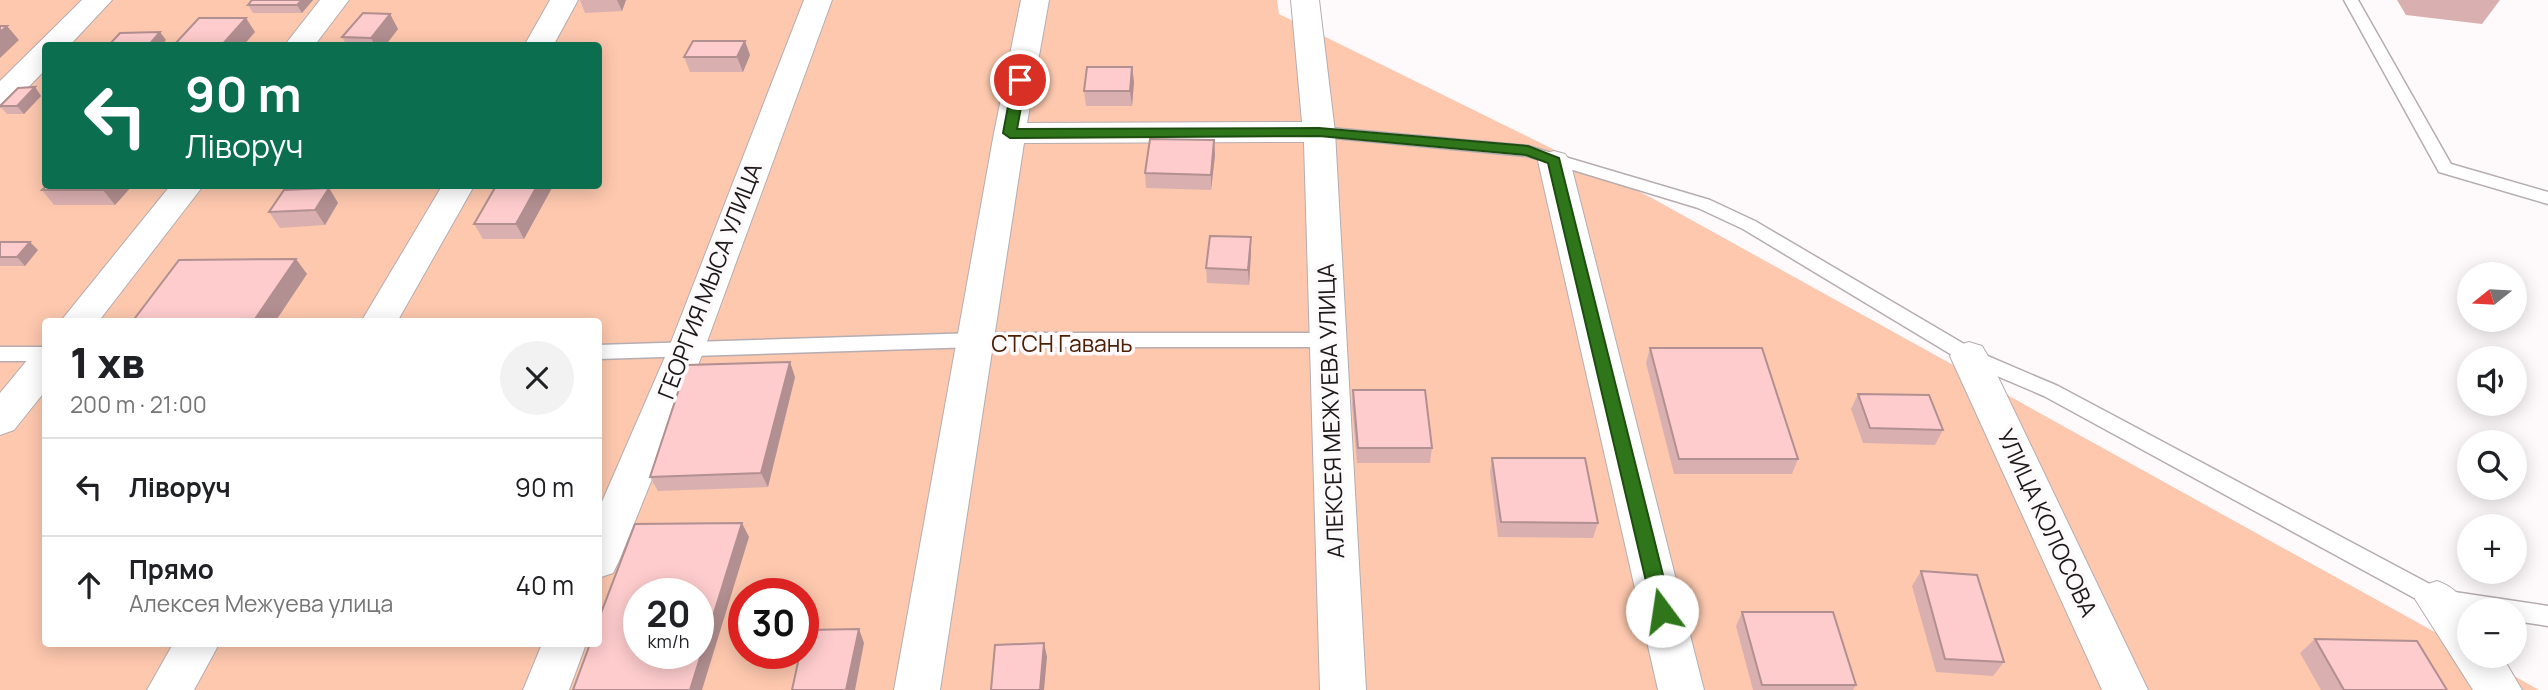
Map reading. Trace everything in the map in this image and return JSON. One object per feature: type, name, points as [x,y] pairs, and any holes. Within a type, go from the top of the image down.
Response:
[{"type":"street","points":[[56,42],[98,0]]},
{"type":"street","points":[[301,42],[335,0]]},
{"type":"street","points":[[540,42],[564,0]]},
{"type":"street","name":"ГЕОРГИЯ МЫСА УЛИЦА","points":[[602,551],[686,350],[818,0]]},
{"type":"street","points":[[917,690],[1010,133],[1035,0]]},
{"type":"street","name":"АЛЕКСЕЯ МЕЖУЕВА УЛИЦА","points":[[1305,0],[1319,132],[1343,690]]},
{"type":"street","points":[[0,98],[42,56]]},
{"type":"street","points":[[1010,133],[1319,132]]},
{"type":"street","points":[[1554,161],[1681,690]]},
{"type":"street","points":[[81,318],[185,189]]},
{"type":"street","points":[[381,318],[456,189]]},
{"type":"street","name":"УЛИЦА КОЛОСОВА","points":[[1969,356],[2125,690]]},
{"type":"street","points":[[0,420],[42,368]]},
{"type":"street","points":[[2437,599],[2457,629]]},
{"type":"street","points":[[170,690],[195,647]]},
{"type":"street","points":[[546,690],[563,647]]},
{"type":"street","points":[[2484,668],[2499,690]]},
{"type":"lane","points":[[2351,0],[2445,168],[2548,198]]},
{"type":"lane","points":[[1319,132],[1528,151],[1704,204],[1749,225],[1969,356],[2051,391],[2437,599],[2457,602]]},
{"type":"lane","points":[[602,352],[976,340],[1328,340]]},
{"type":"lane","points":[[0,354],[42,354]]},
{"type":"lane","points":[[2527,613],[2548,616]]},
{"type":"green space","name":"СТСН Гавань","points":[[0,0],[1277,0],[1279,14],[1650,197],[2457,644],[2457,668],[2500,668],[2539,690],[0,690]]},
{"type":"building","points":[[252,0],[302,0],[297,5],[248,5]]},
{"type":"building","points":[[363,13],[390,14],[371,38],[342,37]]},
{"type":"building","points":[[199,18],[246,18],[225,42],[177,42]]},
{"type":"building","points":[[160,32],[151,42],[112,42],[120,33]]},
{"type":"building","points":[[693,41],[745,41],[737,57],[684,57]]},
{"type":"building","points":[[1087,67],[1132,67],[1130,91],[1084,91]]},
{"type":"building","points":[[35,87],[17,106],[0,106],[18,88]]},
{"type":"building","points":[[1150,139],[1214,140],[1211,175],[1145,173]]},
{"type":"building","points":[[43,189],[104,189],[103,190]]},
{"type":"building","points":[[328,189],[315,210],[269,212],[284,190]]},
{"type":"building","points":[[494,189],[535,189],[516,224],[474,224]]},
{"type":"building","points":[[1210,236],[1251,237],[1248,270],[1206,268]]},
{"type":"building","points":[[0,242],[30,242],[17,257],[0,257]]},
{"type":"building","points":[[296,259],[256,318],[135,318],[179,260]]},
{"type":"building","points":[[1650,348],[1762,348],[1798,459],[1679,459]]},
{"type":"building","points":[[790,362],[761,473],[650,477],[687,365]]},
{"type":"building","points":[[1353,390],[1425,390],[1432,448],[1358,448]]},
{"type":"building","points":[[1858,394],[1929,395],[1943,430],[1870,428]]},
{"type":"building","points":[[1492,458],[1585,458],[1598,523],[1501,522]]},
{"type":"building","points":[[742,523],[714,613],[714,578],[623,578],[623,669],[697,669],[690,690],[573,690],[589,647],[602,647],[602,611],[635,524]]},
{"type":"building","points":[[1921,571],[1977,575],[2004,662],[1945,659]]},
{"type":"building","points":[[1742,612],[1833,612],[1856,685],[1762,685]]},
{"type":"building","points":[[859,629],[846,690],[792,690],[797,669],[819,669],[819,630]]},
{"type":"building","points":[[2315,639],[2417,641],[2447,690],[2344,690]]},
{"type":"building","points":[[1044,643],[1040,690],[991,690],[995,645]]},
{"type":"route","points":[[1020,80],[1010,133],[1319,132],[1528,151],[1554,161],[1662,611]]}]
